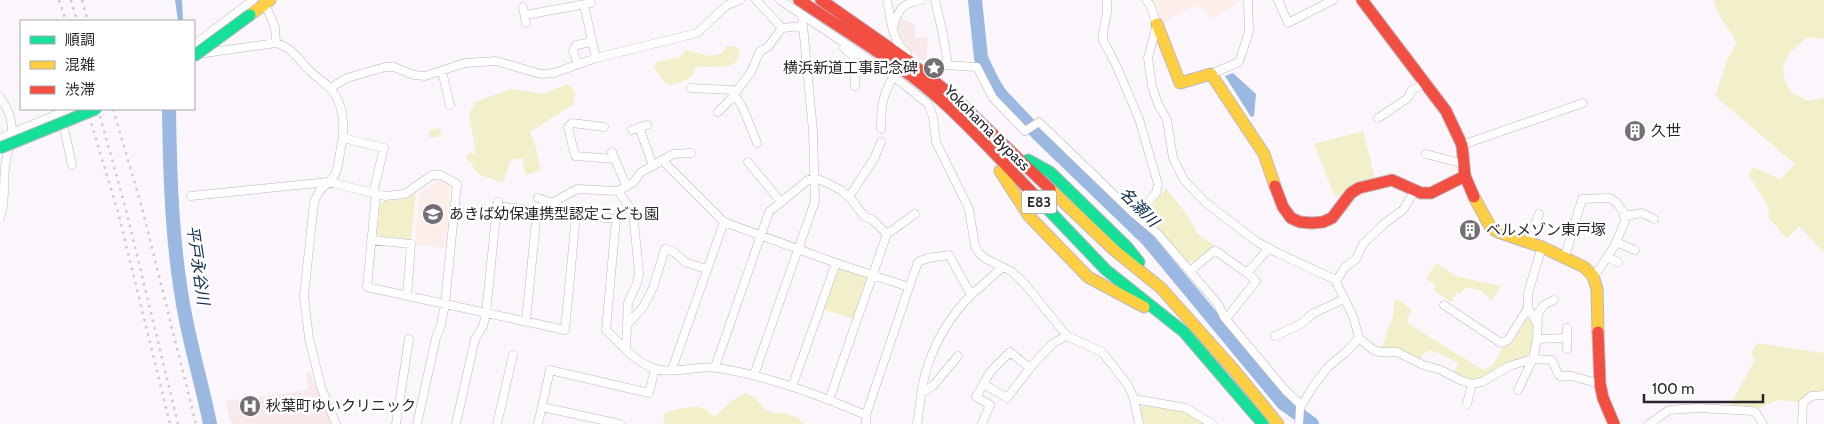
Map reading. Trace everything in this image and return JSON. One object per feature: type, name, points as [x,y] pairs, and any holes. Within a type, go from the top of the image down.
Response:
[{"type":"main road","name":"Yokohama Bypass","points":[[799,0],[896,65],[934,94],[975,132],[1029,192],[1106,270],[1184,332],[1263,424]]},
{"type":"main road","name":"Yokohama Bypass","points":[[821,0],[907,60],[954,96],[1114,250],[1161,288],[1235,371],[1278,424]]},
{"type":"main road","points":[[1362,0],[1446,112],[1462,145],[1465,176],[1468,186],[1491,228],[1565,257],[1584,267],[1592,276],[1596,289],[1600,384],[1603,398],[1616,424]]},
{"type":"main road","points":[[195,54],[267,2]]},
{"type":"main road","points":[[1157,24],[1180,84],[1211,74],[1264,155],[1288,215],[1298,222],[1328,220],[1332,218],[1356,190],[1388,180],[1395,180],[1421,193],[1438,191],[1465,176]]},
{"type":"main road","points":[[902,49],[907,60],[922,63]]},
{"type":"main road","points":[[0,148],[94,110]]},
{"type":"main road","points":[[975,132],[1029,216],[1075,264],[1088,276],[1106,288],[1129,301],[1164,316]]},
{"type":"street","points":[[195,44],[253,0]]},
{"type":"street","points":[[330,88],[347,78],[385,67],[394,67],[414,75],[425,76],[465,64],[496,61],[541,74],[554,73],[596,58],[697,33],[727,5],[740,0]]},
{"type":"street","points":[[756,0],[782,28]]},
{"type":"street","points":[[780,0],[894,76],[928,104],[933,117],[936,142],[969,209],[975,246],[979,253],[1012,271],[1067,336],[1102,352],[1128,385],[1134,399],[1139,424]]},
{"type":"street","points":[[887,0],[892,27],[902,49],[922,63]]},
{"type":"street","points":[[892,27],[899,11],[904,5],[921,0]]},
{"type":"street","points":[[935,0],[942,30],[946,65],[977,67],[993,98],[1025,132],[1039,122],[1158,234],[1218,304],[1226,319],[1300,406]]},
{"type":"street","points":[[1107,0],[1107,12],[1102,33],[1103,40],[1117,66],[1139,119],[1158,184],[1156,193],[1136,215]]},
{"type":"street","points":[[1146,0],[1150,5],[1157,24],[1148,58],[1152,86],[1158,104],[1167,120],[1173,158],[1184,180],[1205,202],[1250,237],[1336,280],[1354,316],[1359,338],[1372,349],[1379,352],[1397,352],[1423,365],[1441,370],[1472,384],[1482,382],[1509,366],[1533,359],[1552,360],[1560,376],[1572,376],[1600,384]]},
{"type":"street","points":[[1211,74],[1239,62],[1249,32],[1248,0]]},
{"type":"street","points":[[1278,0],[1288,23],[1333,0]]},
{"type":"street","points":[[267,2],[275,27],[276,44]]},
{"type":"street","points":[[526,23],[524,11],[551,15],[587,4],[596,58]]},
{"type":"street","points":[[754,375],[815,202],[812,115],[802,15]]},
{"type":"street","points":[[718,112],[730,100],[751,72],[760,51],[768,47],[782,28],[803,26]]},
{"type":"street","points":[[833,36],[835,41],[855,58],[855,86]]},
{"type":"street","points":[[578,64],[573,51],[576,45],[592,42]]},
{"type":"street","points":[[195,55],[276,44],[286,47],[293,51],[310,71],[330,88],[339,102],[343,115],[343,138],[335,175],[320,189],[314,203],[304,296],[309,338],[321,387],[336,424]]},
{"type":"street","points":[[442,71],[450,105]]},
{"type":"street","points":[[882,129],[881,107],[887,87],[894,76]]},
{"type":"street","points":[[1378,118],[1408,98],[1411,91],[1424,83]]},
{"type":"street","points":[[691,88],[732,90],[757,143]]},
{"type":"street","points":[[0,97],[10,115],[12,133],[5,167],[4,205],[0,218]]},
{"type":"street","points":[[1462,145],[1583,104]]},
{"type":"street","points":[[0,138],[68,110]]},
{"type":"street","points":[[62,113],[74,164]]},
{"type":"street","points":[[599,129],[572,123],[568,127],[574,156],[614,156],[626,185]]},
{"type":"street","points":[[639,127],[653,166]]},
{"type":"street","points":[[343,138],[384,148],[375,194],[367,287],[566,330],[576,215]]},
{"type":"street","points":[[849,197],[875,157],[881,142]]},
{"type":"street","points":[[538,198],[554,202],[576,189],[618,191],[634,182],[640,173],[674,154],[691,153]]},
{"type":"street","points":[[1426,154],[1464,164]]},
{"type":"street","points":[[663,161],[724,222],[910,287]]},
{"type":"street","points":[[748,162],[780,202]]},
{"type":"street","points":[[191,196],[328,182],[385,196],[405,194],[432,175],[441,175],[457,184],[442,325],[436,338],[417,424]]},
{"type":"street","points":[[715,367],[769,212],[808,180],[815,178],[841,190],[864,216],[873,220],[887,234]]},
{"type":"street","points":[[1336,280],[1344,268],[1356,259],[1363,244],[1402,210],[1415,190]]},
{"type":"street","points":[[618,191],[633,212],[639,272],[637,283],[628,304],[626,349]]},
{"type":"street","points":[[1565,257],[1582,199],[1610,198],[1617,203],[1625,221],[1616,242],[1600,268],[1592,276]]},
{"type":"street","points":[[456,424],[475,339],[483,326],[486,312],[498,204],[537,211],[616,219],[606,330],[636,359],[655,369],[672,370],[715,367],[754,375],[829,400],[866,415]]},
{"type":"street","points":[[526,321],[537,211]]},
{"type":"street","points":[[1624,216],[1642,213],[1654,219]]},
{"type":"street","points":[[829,400],[887,234],[915,214]]},
{"type":"street","points":[[1528,242],[1539,214]]},
{"type":"street","points":[[672,370],[724,222]]},
{"type":"street","points":[[371,240],[412,244],[407,296]]},
{"type":"street","points":[[1616,242],[1635,250]]},
{"type":"street","points":[[1538,325],[1528,308],[1528,293],[1542,247]]},
{"type":"street","points":[[1247,273],[1269,248]]},
{"type":"street","points":[[628,324],[643,307],[653,288],[665,249],[673,251],[685,262],[706,269]]},
{"type":"street","points":[[1190,271],[1216,251],[1256,281],[1226,319]]},
{"type":"street","points":[[866,424],[866,415],[918,262],[928,258],[949,255],[971,295]]},
{"type":"street","points":[[1607,257],[1618,262]]},
{"type":"street","points":[[792,387],[836,262]]},
{"type":"street","points":[[917,424],[926,371],[943,330],[957,309],[1003,267]]},
{"type":"street","points":[[1275,336],[1301,324],[1312,314],[1344,299]]},
{"type":"street","points":[[1518,390],[1533,359],[1537,339],[1538,313],[1544,305],[1554,300]]},
{"type":"street","points":[[1444,305],[1501,342],[1508,340],[1528,308]]},
{"type":"street","points":[[1567,328],[1567,349]]},
{"type":"street","points":[[984,384],[1007,398],[1030,368],[1053,343],[1067,336]]},
{"type":"street","points":[[1299,423],[1300,406],[1329,366],[1359,338]]},
{"type":"street","points":[[1537,339],[1567,338]]},
{"type":"street","points":[[396,424],[410,339]]},
{"type":"street","points":[[982,424],[990,405],[976,397],[990,372],[1010,352],[1030,368]]},
{"type":"street","points":[[497,424],[512,355]]},
{"type":"street","points":[[923,392],[933,386],[958,356]]},
{"type":"street","points":[[538,424],[550,370],[649,393],[655,369]]},
{"type":"street","points":[[1467,404],[1472,384]]},
{"type":"street","points":[[1802,424],[1803,403],[1811,396],[1824,395]]},
{"type":"street","points":[[1134,399],[1186,408],[1212,424]]},
{"type":"street","points":[[542,406],[620,424]]},
{"type":"street","points":[[1648,424],[1669,410],[1698,408],[1753,411],[1758,414],[1763,424]]},
{"type":"shaded area","points":[[1151,0],[1241,0],[1210,20],[1199,3],[1161,24],[1158,10]]},
{"type":"shaded area","points":[[905,20],[915,24],[915,37],[928,38],[926,63],[903,45],[897,34],[896,26],[900,21]]},
{"type":"shaded area","name":"あきば幼保連携型認定こども園","points":[[438,181],[451,188],[445,248],[416,245],[417,235],[415,235],[420,193]]},
{"type":"shaded area","points":[[310,372],[331,424],[231,424],[225,401],[308,390],[306,373]]},
{"type":"green space","points":[[1714,0],[1824,0],[1824,39],[1808,37],[1790,52],[1783,67],[1785,81],[1791,92],[1808,101],[1824,98],[1824,253],[1799,226],[1787,239],[1769,218],[1768,207],[1749,175],[1753,167],[1780,179],[1795,164],[1715,96],[1727,60],[1737,43],[1717,11]]},
{"type":"green space","points":[[727,46],[735,46],[739,49],[737,62],[728,66],[696,67],[692,76],[685,81],[670,85],[664,82],[654,67],[657,62],[679,57],[686,50],[709,56],[722,53]]},
{"type":"green space","points":[[568,84],[575,91],[574,104],[530,132],[541,170],[525,175],[523,159],[511,159],[503,183],[480,175],[472,167],[473,164],[465,157],[471,151],[475,155],[476,153],[469,115],[475,102],[511,89],[542,94]]},
{"type":"green space","points":[[440,128],[441,136],[430,138],[429,130]]},
{"type":"green space","points":[[1363,131],[1375,178],[1356,184],[1341,197],[1334,195],[1314,144]]},
{"type":"green space","points":[[1166,188],[1188,216],[1198,234],[1215,246],[1196,262],[1186,261],[1147,216],[1147,212]]},
{"type":"green space","points":[[416,192],[411,239],[379,236],[377,232],[380,203],[406,199]]},
{"type":"green space","points":[[1437,263],[1456,276],[1501,286],[1492,301],[1482,291],[1466,287],[1460,294],[1457,293],[1451,302],[1433,290],[1436,285],[1426,278]]},
{"type":"green space","points":[[840,268],[867,277],[853,319],[823,309],[837,269]]},
{"type":"green space","points":[[1398,300],[1412,310],[1407,318],[1409,324],[1483,370],[1492,366],[1503,347],[1512,344],[1527,319],[1531,319],[1533,324],[1534,340],[1524,359],[1479,380],[1462,379],[1453,373],[1458,364],[1435,352],[1426,352],[1420,360],[1400,349],[1381,349],[1394,313],[1394,301]]},
{"type":"green space","points":[[1757,343],[1824,353],[1824,392],[1811,393],[1799,402],[1778,400],[1755,410],[1729,407],[1755,360],[1751,353]]},
{"type":"green space","points":[[746,393],[756,398],[765,410],[797,417],[803,424],[663,424],[665,413],[685,408],[696,407],[705,409],[715,416],[734,400]]},
{"type":"green space","points":[[1143,405],[1186,412],[1206,424],[1143,424],[1140,409]]},
{"type":"water","points":[[175,0],[182,0],[183,20],[178,20]]},
{"type":"water","points":[[1233,73],[1256,94],[1254,116],[1251,117],[1225,76]]},
{"type":"waterway","name":"名瀬川","points":[[975,0],[981,58],[1000,94],[1039,135],[1148,240],[1283,403],[1312,424]]},
{"type":"waterway","name":"平戸永谷川","points":[[169,110],[171,188],[181,294],[210,424]]},
{"type":"railway","points":[[59,0],[66,20]]},
{"type":"railway","points":[[71,0],[77,20]]},
{"type":"railway","points":[[82,0],[88,20]]},
{"type":"railway","points":[[87,110],[118,212],[170,424]]},
{"type":"railway","points":[[98,110],[126,210],[178,424]]},
{"type":"railway","points":[[113,110],[141,204],[196,424]]},
{"type":"traffic: fast","points":[[195,55],[250,15]]},
{"type":"traffic: fast","points":[[0,148],[94,110]]},
{"type":"traffic: fast","points":[[1028,160],[1050,172],[1127,247],[1139,262]]},
{"type":"traffic: fast","points":[[1040,201],[1106,270],[1184,332],[1263,424]]},
{"type":"traffic: slow","points":[[250,15],[270,0]]},
{"type":"traffic: slow","points":[[1157,24],[1180,83],[1211,74],[1264,154],[1275,186]]},
{"type":"traffic: slow","points":[[1000,171],[1029,216],[1088,277],[1144,307]]},
{"type":"traffic: slow","points":[[1050,189],[1114,250],[1161,288],[1235,371],[1278,424]]},
{"type":"traffic: slow","points":[[1474,197],[1491,228],[1542,247],[1584,267],[1593,276],[1597,289],[1598,332]]},
{"type":"traffic: jam","points":[[799,0],[885,57],[934,94],[975,133],[1040,201]]},
{"type":"traffic: jam","points":[[821,0],[907,60],[954,97],[1050,189]]},
{"type":"traffic: jam","points":[[1362,0],[1446,111],[1462,145],[1465,176],[1474,197]]},
{"type":"traffic: jam","points":[[1275,186],[1283,207],[1291,218],[1300,222],[1312,223],[1323,222],[1332,218],[1351,193],[1359,188],[1392,180],[1421,193],[1431,193],[1465,176]]},
{"type":"traffic: jam","points":[[1598,332],[1600,384],[1603,398],[1614,424]]},
{"type":"place","name":"横浜新道工事記念碑","points":[[934,68]]},
{"type":"place","name":"久世","points":[[1635,131]]},
{"type":"place","name":"あきば幼保連携型認定こども園","points":[[433,214]]},
{"type":"place","name":"ベルメゾン東戸塚","points":[[1470,230]]},
{"type":"place","name":"秋葉町ゆいクリニック","points":[[250,406]]}]
